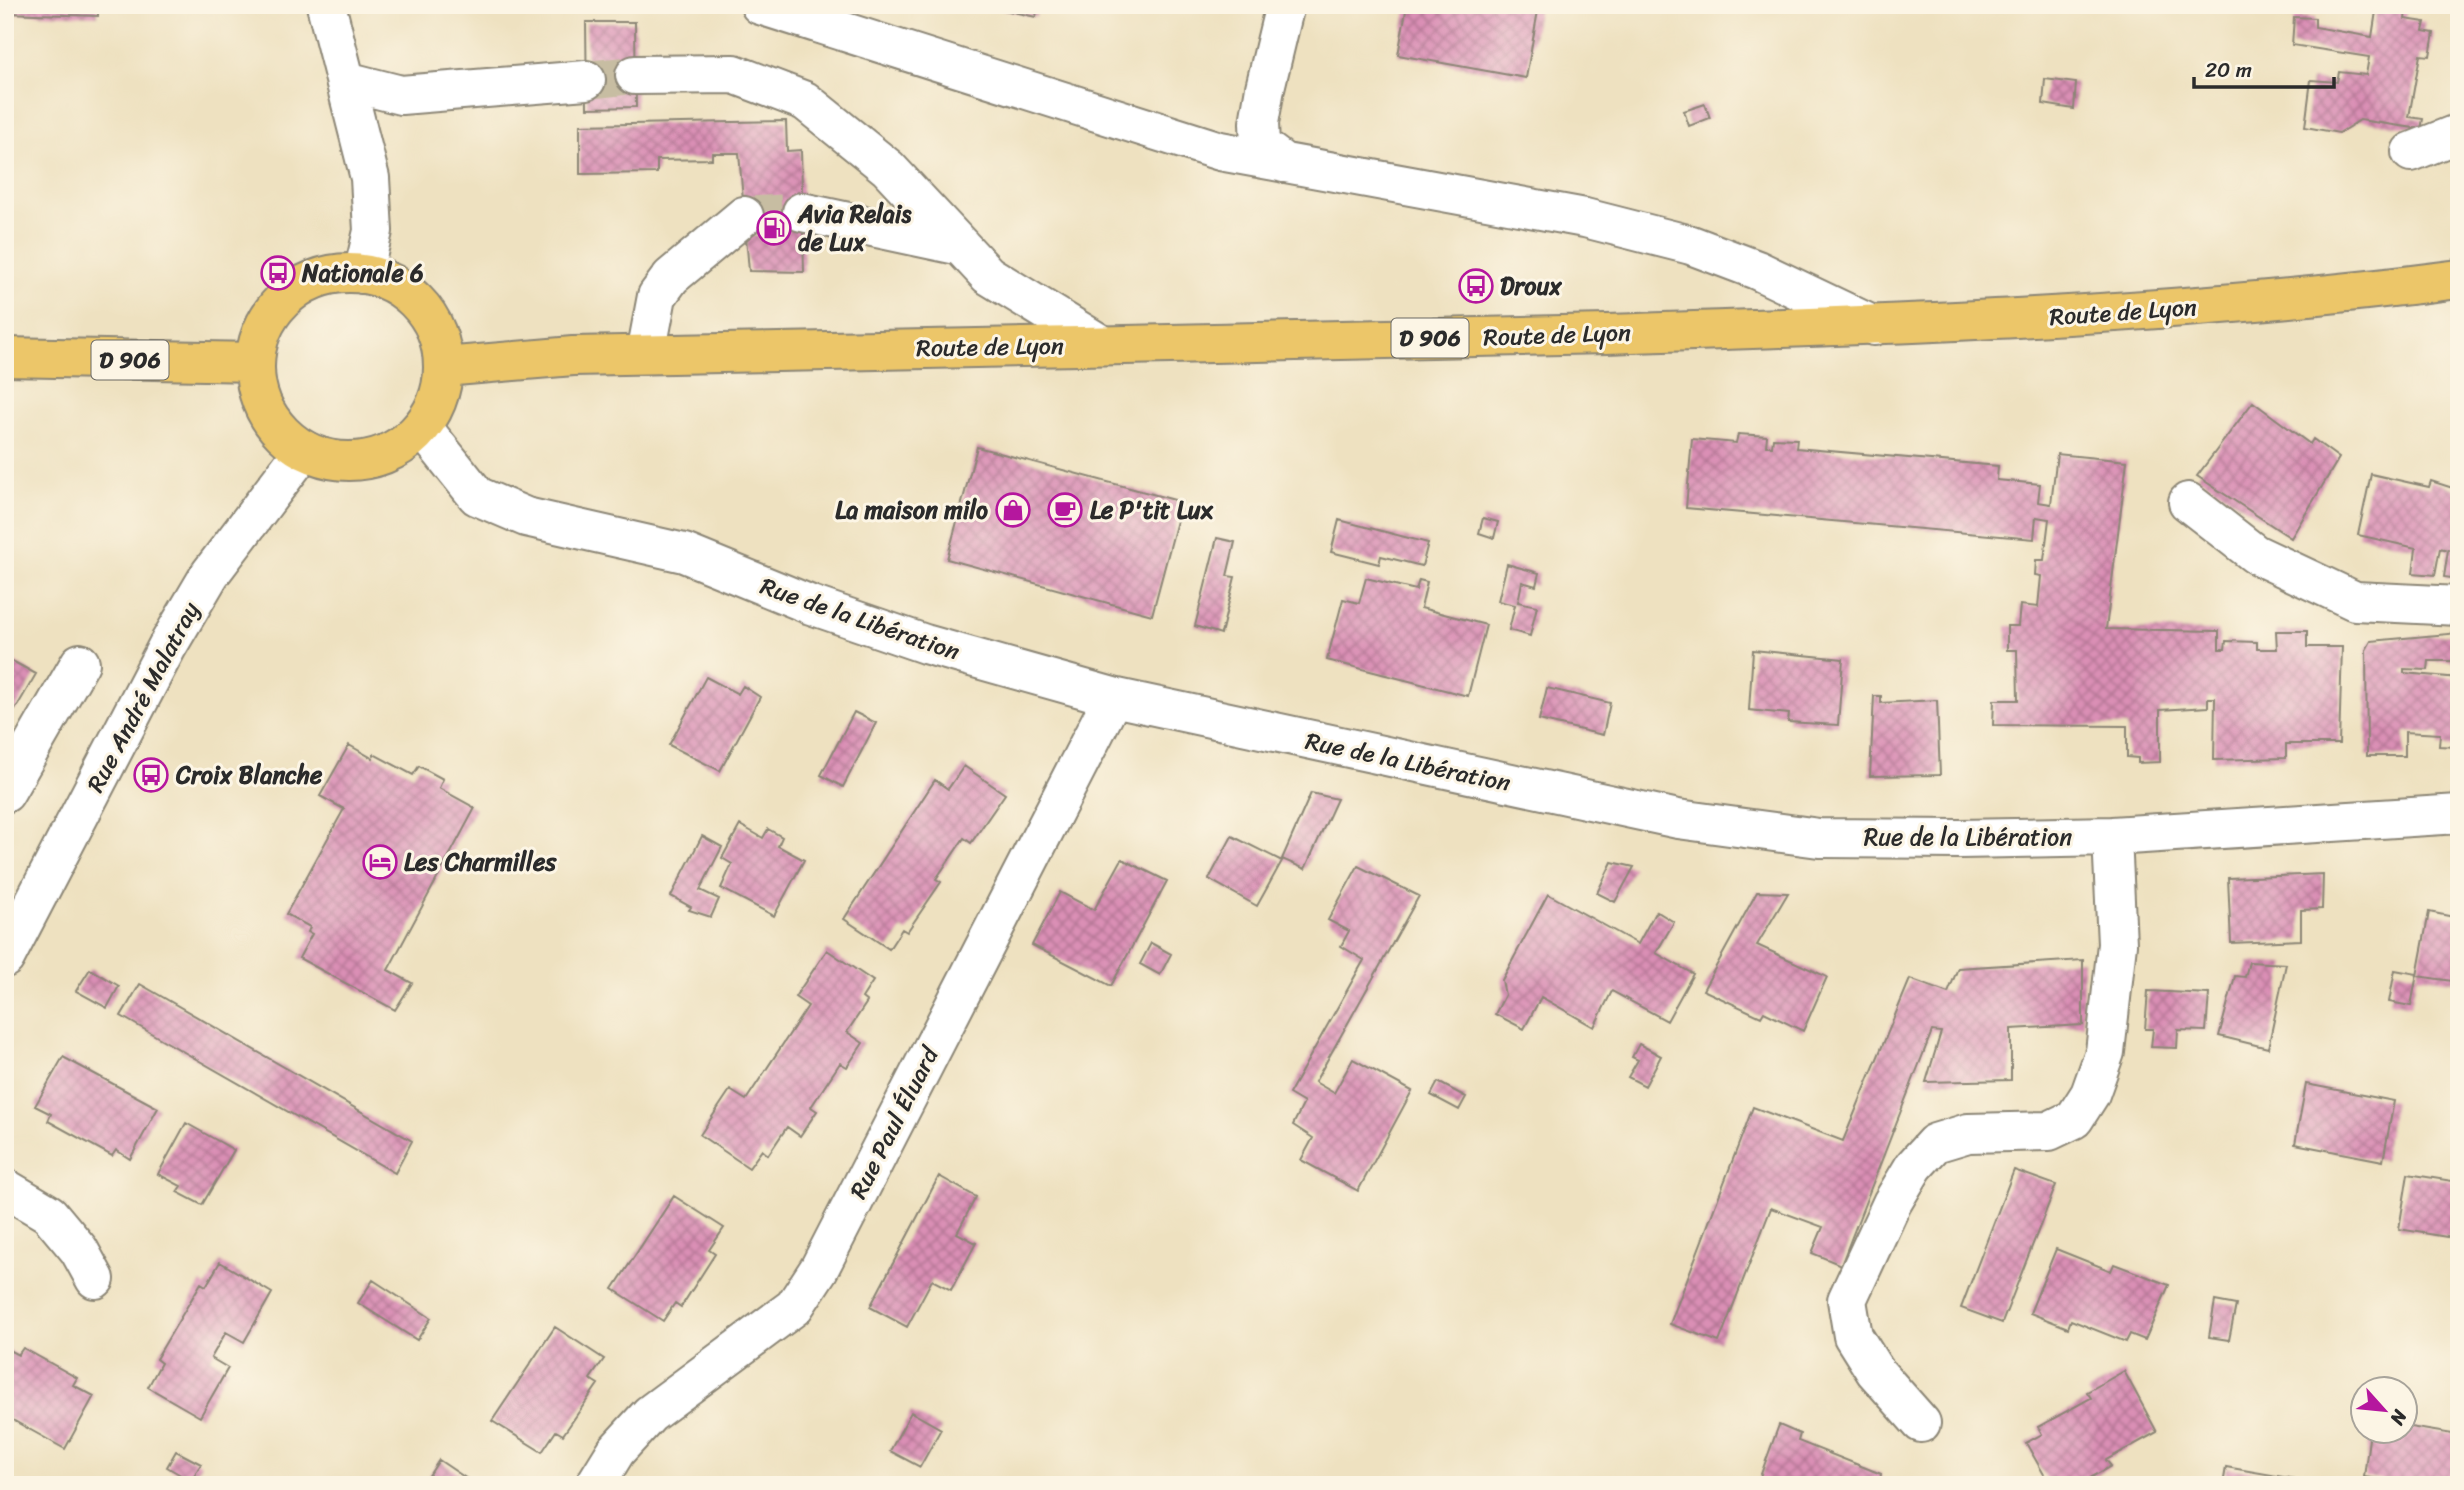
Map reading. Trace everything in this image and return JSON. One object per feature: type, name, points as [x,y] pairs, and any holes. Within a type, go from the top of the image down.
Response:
[{"type":"main road","points":[[332,274],[363,274],[394,284],[421,305],[437,334],[443,367],[438,399],[422,427],[397,448],[367,460],[335,460],[304,450],[283,435],[266,414],[257,389],[255,362],[262,332],[272,314],[278,305],[302,285],[332,274]]},
{"type":"main road","name":"Route de Lyon","points":[[443,367],[573,356],[1470,338],[1874,326],[2163,309],[2322,296],[2459,279]]},
{"type":"main road","name":"D 906","points":[[5,357],[255,362]]},
{"type":"street","points":[[326,5],[370,178],[373,231],[363,274]]},
{"type":"street","points":[[760,5],[1220,151],[1585,218],[1691,245],[1756,270],[1874,326]]},
{"type":"street","points":[[1284,163],[1260,145],[1259,123],[1285,5]]},
{"type":"street","points":[[635,75],[734,75],[805,101],[888,168],[988,275],[1102,345]]},
{"type":"street","points":[[346,81],[401,95],[586,80]]},
{"type":"street","points":[[2411,152],[2459,133]]},
{"type":"street","points":[[802,212],[961,246]]},
{"type":"street","points":[[646,354],[657,296],[671,277],[744,216]]},
{"type":"street","name":"Rue de la Libération","points":[[422,427],[477,496],[526,517],[684,553],[811,605],[925,644],[1113,697],[1689,821],[1819,838],[2112,836],[2459,814]]},
{"type":"street","name":"Rue André Malatray","points":[[5,958],[167,647],[210,574],[304,450]]},
{"type":"street","points":[[2188,502],[2255,554],[2355,601],[2459,606]]},
{"type":"street","points":[[5,793],[80,663]]},
{"type":"street","name":"Rue Paul Éluard","points":[[594,1485],[617,1451],[650,1414],[794,1307],[818,1269],[1113,697]]},
{"type":"street","points":[[1921,1423],[1875,1371],[1853,1336],[1847,1300],[1892,1203],[1914,1166],[1935,1143],[1968,1133],[2049,1131],[2074,1119],[2090,1094],[2105,1052],[2117,944],[2112,836]]},
{"type":"street","points":[[5,1188],[49,1214],[79,1250],[95,1279]]},
{"type":"building","points":[[5,5],[98,5],[98,16],[5,13]]},
{"type":"building","points":[[981,5],[1038,5],[1036,17]]},
{"type":"building","points":[[1407,5],[1539,5],[1526,78],[1398,55]]},
{"type":"building","points":[[2377,5],[2407,5],[2405,19],[2425,22],[2423,31],[2434,33],[2430,56],[2420,55],[2409,117],[2423,119],[2421,129],[2360,120],[2339,133],[2305,127],[2311,80],[2337,82],[2339,72],[2366,75],[2369,57],[2292,45],[2294,17],[2315,18],[2315,27],[2372,37]]},
{"type":"building","points":[[586,22],[635,22],[636,107],[587,108]]},
{"type":"building","points":[[2045,79],[2076,83],[2074,109],[2043,104]]},
{"type":"building","points":[[1705,104],[1710,118],[1689,126],[1684,111]]},
{"type":"building","points":[[786,121],[787,151],[801,150],[804,272],[749,271],[739,153],[712,153],[712,159],[657,160],[657,173],[580,174],[580,125]]},
{"type":"building","points":[[2253,402],[2310,444],[2313,439],[2339,458],[2291,538],[2197,476]]},
{"type":"building","points":[[1738,434],[1767,436],[1766,446],[1772,446],[1773,438],[1797,439],[1796,448],[1998,466],[1997,480],[2040,484],[2038,502],[2051,504],[2057,454],[2127,461],[2106,629],[2219,631],[2219,649],[2225,649],[2226,641],[2257,642],[2257,649],[2277,649],[2276,631],[2307,631],[2307,647],[2342,647],[2339,744],[2286,744],[2286,758],[2214,760],[2215,698],[2208,698],[2208,707],[2160,710],[2160,762],[2138,763],[2138,758],[2127,757],[2127,726],[1993,725],[1994,700],[2018,700],[2017,650],[2007,650],[2007,626],[2018,626],[2020,605],[2038,607],[2041,576],[2035,575],[2036,560],[2044,560],[2049,519],[2036,517],[2034,539],[1686,508],[1692,439],[1736,443]]},
{"type":"building","points":[[977,447],[1182,502],[1152,615],[947,559]]},
{"type":"building","points":[[2371,474],[2429,487],[2431,481],[2459,490],[2459,579],[2444,577],[2448,550],[2440,548],[2435,575],[2413,573],[2416,548],[2358,535]]},
{"type":"building","points":[[1483,518],[1498,522],[1494,538],[1479,533]]},
{"type":"building","points":[[1339,520],[1428,543],[1422,566],[1381,556],[1379,564],[1331,552]]},
{"type":"building","points":[[1217,538],[1235,542],[1227,576],[1235,577],[1221,634],[1195,626]]},
{"type":"building","points":[[1507,564],[1539,573],[1536,586],[1522,582],[1518,602],[1537,606],[1530,636],[1509,630],[1515,605],[1498,601]]},
{"type":"building","points":[[1366,578],[1416,590],[1419,580],[1427,582],[1421,608],[1486,625],[1468,696],[1327,660],[1343,599],[1359,603]]},
{"type":"building","points":[[2459,633],[2459,661],[2429,661],[2428,670],[2404,669],[2404,673],[2459,678],[2459,736],[2456,735],[2455,747],[2439,746],[2440,734],[2405,732],[2405,756],[2367,756],[2366,650],[2371,641]]},
{"type":"building","points":[[1753,650],[1843,659],[1838,725],[1788,722],[1789,714],[1749,710]]},
{"type":"building","points":[[5,657],[36,674],[15,710],[5,705]]},
{"type":"building","points":[[706,677],[738,694],[743,686],[760,697],[720,771],[669,745]]},
{"type":"building","points":[[1547,688],[1610,703],[1603,735],[1539,720]]},
{"type":"building","points":[[1874,696],[1881,696],[1881,703],[1937,700],[1940,775],[1870,776]]},
{"type":"building","points":[[854,712],[876,723],[843,787],[821,775]]},
{"type":"building","name":"Les Charmilles","points":[[349,745],[372,758],[374,754],[413,775],[419,766],[443,779],[439,788],[475,808],[388,970],[412,983],[395,1010],[299,958],[312,934],[308,932],[310,927],[286,914],[344,809],[320,796]]},
{"type":"building","points":[[964,766],[1005,794],[971,843],[964,838],[936,879],[941,882],[907,932],[902,929],[889,949],[844,919],[935,780],[948,789]]},
{"type":"building","points":[[1311,793],[1337,799],[1305,869],[1282,859]]},
{"type":"building","points":[[740,825],[763,838],[768,829],[782,837],[778,846],[804,860],[774,916],[721,888],[732,864],[722,858]]},
{"type":"building","points":[[702,836],[722,847],[700,890],[719,899],[711,917],[689,910],[691,907],[671,896]]},
{"type":"building","points":[[1232,836],[1282,861],[1257,906],[1209,879]]},
{"type":"building","points":[[1122,859],[1167,881],[1111,986],[1032,945],[1060,892],[1094,910]]},
{"type":"building","points":[[1612,862],[1634,867],[1615,902],[1597,893]]},
{"type":"building","points":[[1358,866],[1419,896],[1315,1082],[1334,1093],[1353,1059],[1412,1091],[1358,1191],[1301,1160],[1313,1138],[1293,1125],[1304,1103],[1289,1094],[1364,960],[1341,946],[1349,931],[1328,920]]},
{"type":"building","points":[[2323,874],[2322,909],[2301,910],[2301,940],[2231,943],[2228,878]]},
{"type":"building","points":[[1757,892],[1788,893],[1757,945],[1827,977],[1803,1031],[1764,1012],[1761,1017],[1703,990]]},
{"type":"building","points":[[1548,894],[1638,944],[1656,911],[1674,922],[1656,953],[1693,974],[1667,1021],[1612,991],[1594,1027],[1541,997],[1524,1029],[1495,1014],[1505,995],[1502,980]]},
{"type":"building","points":[[2429,912],[2459,918],[2459,982],[2417,976]]},
{"type":"building","points":[[1151,943],[1171,954],[1160,975],[1140,964]]},
{"type":"building","points":[[827,950],[873,981],[862,998],[867,1002],[847,1032],[863,1043],[847,1067],[840,1063],[811,1107],[817,1111],[800,1136],[787,1127],[768,1155],[762,1150],[749,1168],[700,1135],[730,1090],[746,1100],[808,1006],[795,997]]},
{"type":"building","points":[[2083,960],[2083,1025],[2011,1029],[2011,1080],[1926,1082],[1941,1032],[1932,1031],[1841,1265],[1812,1253],[1823,1227],[1771,1208],[1719,1342],[1670,1324],[1753,1107],[1843,1141],[1910,979],[1948,993],[1958,968]]},
{"type":"building","points":[[2249,962],[2286,964],[2268,1048],[2219,1036],[2235,976],[2245,977]]},
{"type":"building","points":[[90,969],[119,986],[107,1008],[76,991]]},
{"type":"building","points":[[2395,970],[2417,974],[2411,1006],[2389,1002]]},
{"type":"building","points":[[140,984],[412,1141],[395,1173],[121,1016]]},
{"type":"building","points":[[2148,991],[2209,994],[2206,1031],[2178,1030],[2177,1048],[2151,1047],[2153,1029],[2145,1029]]},
{"type":"building","points":[[1639,1044],[1661,1056],[1645,1086],[1628,1077],[1638,1060],[1632,1057]]},
{"type":"building","points":[[63,1057],[158,1108],[130,1159],[116,1150],[112,1156],[48,1121],[51,1114],[35,1106]]},
{"type":"building","points":[[1438,1082],[1466,1097],[1459,1110],[1431,1095]]},
{"type":"building","points":[[2306,1084],[2394,1101],[2383,1161],[2295,1144]]},
{"type":"building","points":[[186,1123],[234,1150],[202,1205],[177,1192],[181,1186],[158,1174]]},
{"type":"building","points":[[2014,1170],[2056,1185],[2002,1323],[1961,1308]]},
{"type":"building","points":[[2408,1174],[2459,1182],[2459,1239],[2399,1229]]},
{"type":"building","points":[[939,1176],[976,1197],[957,1233],[976,1243],[951,1290],[932,1280],[907,1327],[870,1307]]},
{"type":"building","points":[[674,1196],[724,1228],[709,1250],[715,1254],[681,1307],[675,1303],[663,1321],[613,1289]]},
{"type":"building","points":[[2056,1249],[2111,1271],[2114,1264],[2169,1285],[2145,1340],[2130,1334],[2126,1342],[2071,1320],[2068,1328],[2030,1313]]},
{"type":"building","points":[[220,1262],[272,1293],[244,1342],[226,1332],[211,1358],[228,1368],[200,1417],[148,1387],[161,1363],[156,1359],[201,1283],[206,1286]]},
{"type":"building","points":[[373,1280],[431,1318],[417,1340],[358,1303]]},
{"type":"building","points":[[2215,1301],[2236,1305],[2229,1340],[2209,1337]]},
{"type":"building","points":[[555,1327],[604,1359],[590,1379],[598,1384],[563,1435],[556,1431],[542,1452],[492,1421]]},
{"type":"building","points":[[5,1348],[18,1355],[23,1348],[77,1378],[73,1385],[94,1396],[65,1449],[9,1418],[5,1424]]},
{"type":"building","points":[[2124,1371],[2157,1432],[2106,1460],[2111,1466],[2078,1485],[2050,1485],[2026,1443],[2042,1434],[2038,1427],[2091,1398],[2087,1392]]},
{"type":"building","points":[[911,1412],[941,1429],[920,1467],[890,1451]]},
{"type":"building","points":[[1779,1425],[1800,1434],[1798,1441],[1881,1474],[1880,1481],[1891,1485],[1757,1485]]},
{"type":"building","points":[[2418,1428],[2459,1435],[2454,1485],[2405,1485],[2364,1477],[2368,1444],[2418,1444]]},
{"type":"building","points":[[176,1451],[201,1464],[191,1481],[167,1467]]},
{"type":"building","points":[[439,1460],[476,1485],[423,1485]]},
{"type":"building","points":[[2226,1467],[2295,1479],[2294,1485],[2223,1485]]},
{"type":"tunnel","points":[[586,80],[635,75]]},
{"type":"tunnel","points":[[744,216],[802,212]]},
{"type":"place","name":"Avia Relais de Lux","points":[[774,228]]},
{"type":"place","name":"Nationale 6","points":[[278,273]]},
{"type":"place","name":"Droux","points":[[1476,286]]},
{"type":"place","name":"La maison milo","points":[[1013,510]]},
{"type":"place","name":"Le P'tit Lux","points":[[1065,510]]},
{"type":"place","name":"Croix Blanche","points":[[151,775]]},
{"type":"place","name":"Les Charmilles","points":[[380,862]]}]
